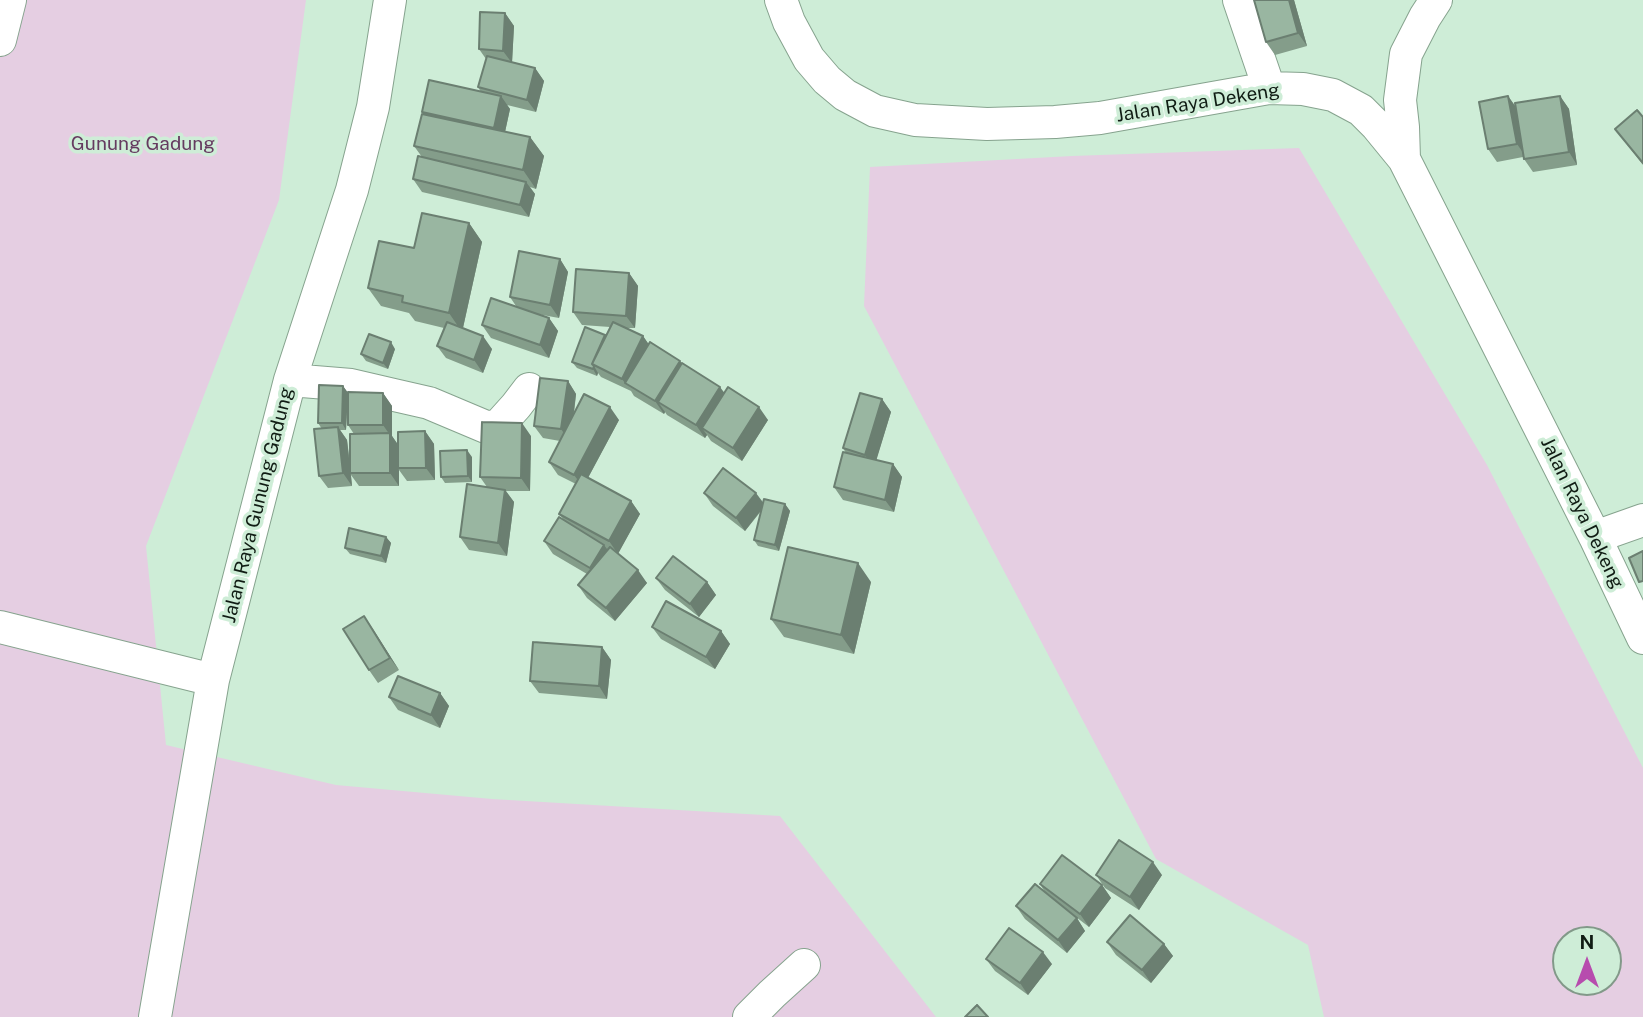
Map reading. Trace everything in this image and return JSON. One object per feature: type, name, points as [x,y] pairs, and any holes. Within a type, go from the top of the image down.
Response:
[{"type":"street","points":[[0,40],[10,0]]},
{"type":"street","name":"Jalan Raya Gunung Gadung","points":[[155,1017],[213,680],[290,380],[355,178],[373,107],[390,0]]},
{"type":"street","name":"Jalan Raya Dekeng","points":[[782,0],[789,22],[809,59],[827,80],[845,96],[875,111],[915,120],[987,124],[1100,118],[1269,88],[1303,89],[1333,96],[1361,110],[1404,159],[1595,537],[1643,638]]},
{"type":"street","points":[[1239,0],[1269,88]]},
{"type":"street","points":[[1404,159],[1404,127],[1400,100],[1406,54],[1436,0]]},
{"type":"street","points":[[290,380],[351,385],[429,403],[486,427],[498,426],[529,389]]},
{"type":"street","points":[[1595,537],[1643,520]]},
{"type":"street","points":[[0,627],[213,680]]},
{"type":"street","points":[[749,1017],[804,965]]},
{"type":"green space","name":"Gunung Gadung","points":[[0,0],[306,0],[279,200],[146,546],[166,745],[336,785],[492,799],[780,816],[936,1017],[0,1017]]},
{"type":"green space","points":[[1299,148],[1487,465],[1643,768],[1643,1017],[1324,1017],[1308,945],[1156,859],[864,306],[870,167]]},
{"type":"building","points":[[1254,0],[1289,0],[1298,33],[1266,42]]},
{"type":"building","points":[[480,12],[505,13],[503,51],[479,49]]},
{"type":"building","points":[[487,56],[535,68],[527,100],[478,87]]},
{"type":"building","points":[[429,80],[501,96],[494,128],[422,112]]},
{"type":"building","points":[[1508,96],[1517,144],[1488,149],[1479,102]]},
{"type":"building","points":[[1560,96],[1569,152],[1524,159],[1515,103]]},
{"type":"building","points":[[1637,110],[1643,117],[1643,163],[1615,129]]},
{"type":"building","points":[[422,114],[530,137],[523,170],[414,146]]},
{"type":"building","points":[[418,156],[526,182],[520,205],[413,179]]},
{"type":"building","points":[[422,213],[469,223],[449,313],[402,302],[403,296],[368,288],[379,241],[414,248]]},
{"type":"building","points":[[519,251],[560,259],[550,305],[510,297]]},
{"type":"building","points":[[576,269],[629,273],[626,316],[573,312]]},
{"type":"building","points":[[491,298],[549,318],[540,345],[482,325]]},
{"type":"building","points":[[447,322],[483,336],[474,360],[437,346]]},
{"type":"building","points":[[613,322],[643,336],[622,379],[592,364]]},
{"type":"building","points":[[585,327],[605,335],[592,364],[593,369],[572,362]]},
{"type":"building","points":[[369,334],[391,342],[383,363],[361,354]]},
{"type":"building","points":[[650,342],[680,361],[655,401],[625,383]]},
{"type":"building","points":[[682,363],[720,387],[696,425],[658,402]]},
{"type":"building","points":[[540,378],[568,381],[561,429],[534,426]]},
{"type":"building","points":[[319,385],[343,386],[342,423],[318,423]]},
{"type":"building","points":[[728,387],[759,407],[733,448],[702,428]]},
{"type":"building","points":[[348,392],[383,393],[383,425],[348,425]]},
{"type":"building","points":[[860,393],[882,399],[865,455],[843,448]]},
{"type":"building","points":[[584,394],[610,407],[574,475],[549,462]]},
{"type":"building","points":[[482,422],[522,423],[521,478],[480,477]]},
{"type":"building","points":[[338,427],[343,473],[319,476],[314,429]]},
{"type":"building","points":[[425,431],[426,468],[398,468],[398,432]]},
{"type":"building","points":[[390,433],[390,473],[350,473],[350,434]]},
{"type":"building","points":[[467,450],[468,476],[441,477],[440,451]]},
{"type":"building","points":[[843,452],[893,464],[885,500],[834,487]]},
{"type":"building","points":[[723,468],[756,493],[736,518],[704,493]]},
{"type":"building","points":[[581,474],[631,501],[609,541],[559,514]]},
{"type":"building","points":[[467,484],[505,490],[498,543],[460,537]]},
{"type":"building","points":[[764,499],[785,504],[775,545],[754,540]]},
{"type":"building","points":[[559,517],[604,545],[590,568],[544,541]]},
{"type":"building","points":[[349,528],[386,537],[381,556],[345,548]]},
{"type":"building","points":[[610,547],[638,570],[606,608],[578,585]]},
{"type":"building","points":[[788,547],[858,563],[841,635],[771,619]]},
{"type":"building","points":[[1643,551],[1643,581],[1639,582],[1629,558]]},
{"type":"building","points":[[673,556],[707,582],[690,604],[656,578]]},
{"type":"building","points":[[666,601],[721,631],[706,657],[652,627]]},
{"type":"building","points":[[364,616],[390,658],[369,670],[343,629]]},
{"type":"building","points":[[533,642],[602,647],[599,686],[530,681]]},
{"type":"building","points":[[398,676],[440,693],[431,715],[389,697]]},
{"type":"building","points":[[1119,840],[1153,862],[1130,897],[1096,875]]},
{"type":"building","points":[[1062,855],[1102,885],[1080,914],[1040,884]]},
{"type":"building","points":[[1035,884],[1077,918],[1058,940],[1016,906]]},
{"type":"building","points":[[1130,915],[1164,944],[1142,970],[1107,942]]},
{"type":"building","points":[[1009,928],[1043,952],[1020,983],[986,959]]},
{"type":"building","points":[[977,1005],[988,1017],[965,1017]]}]
